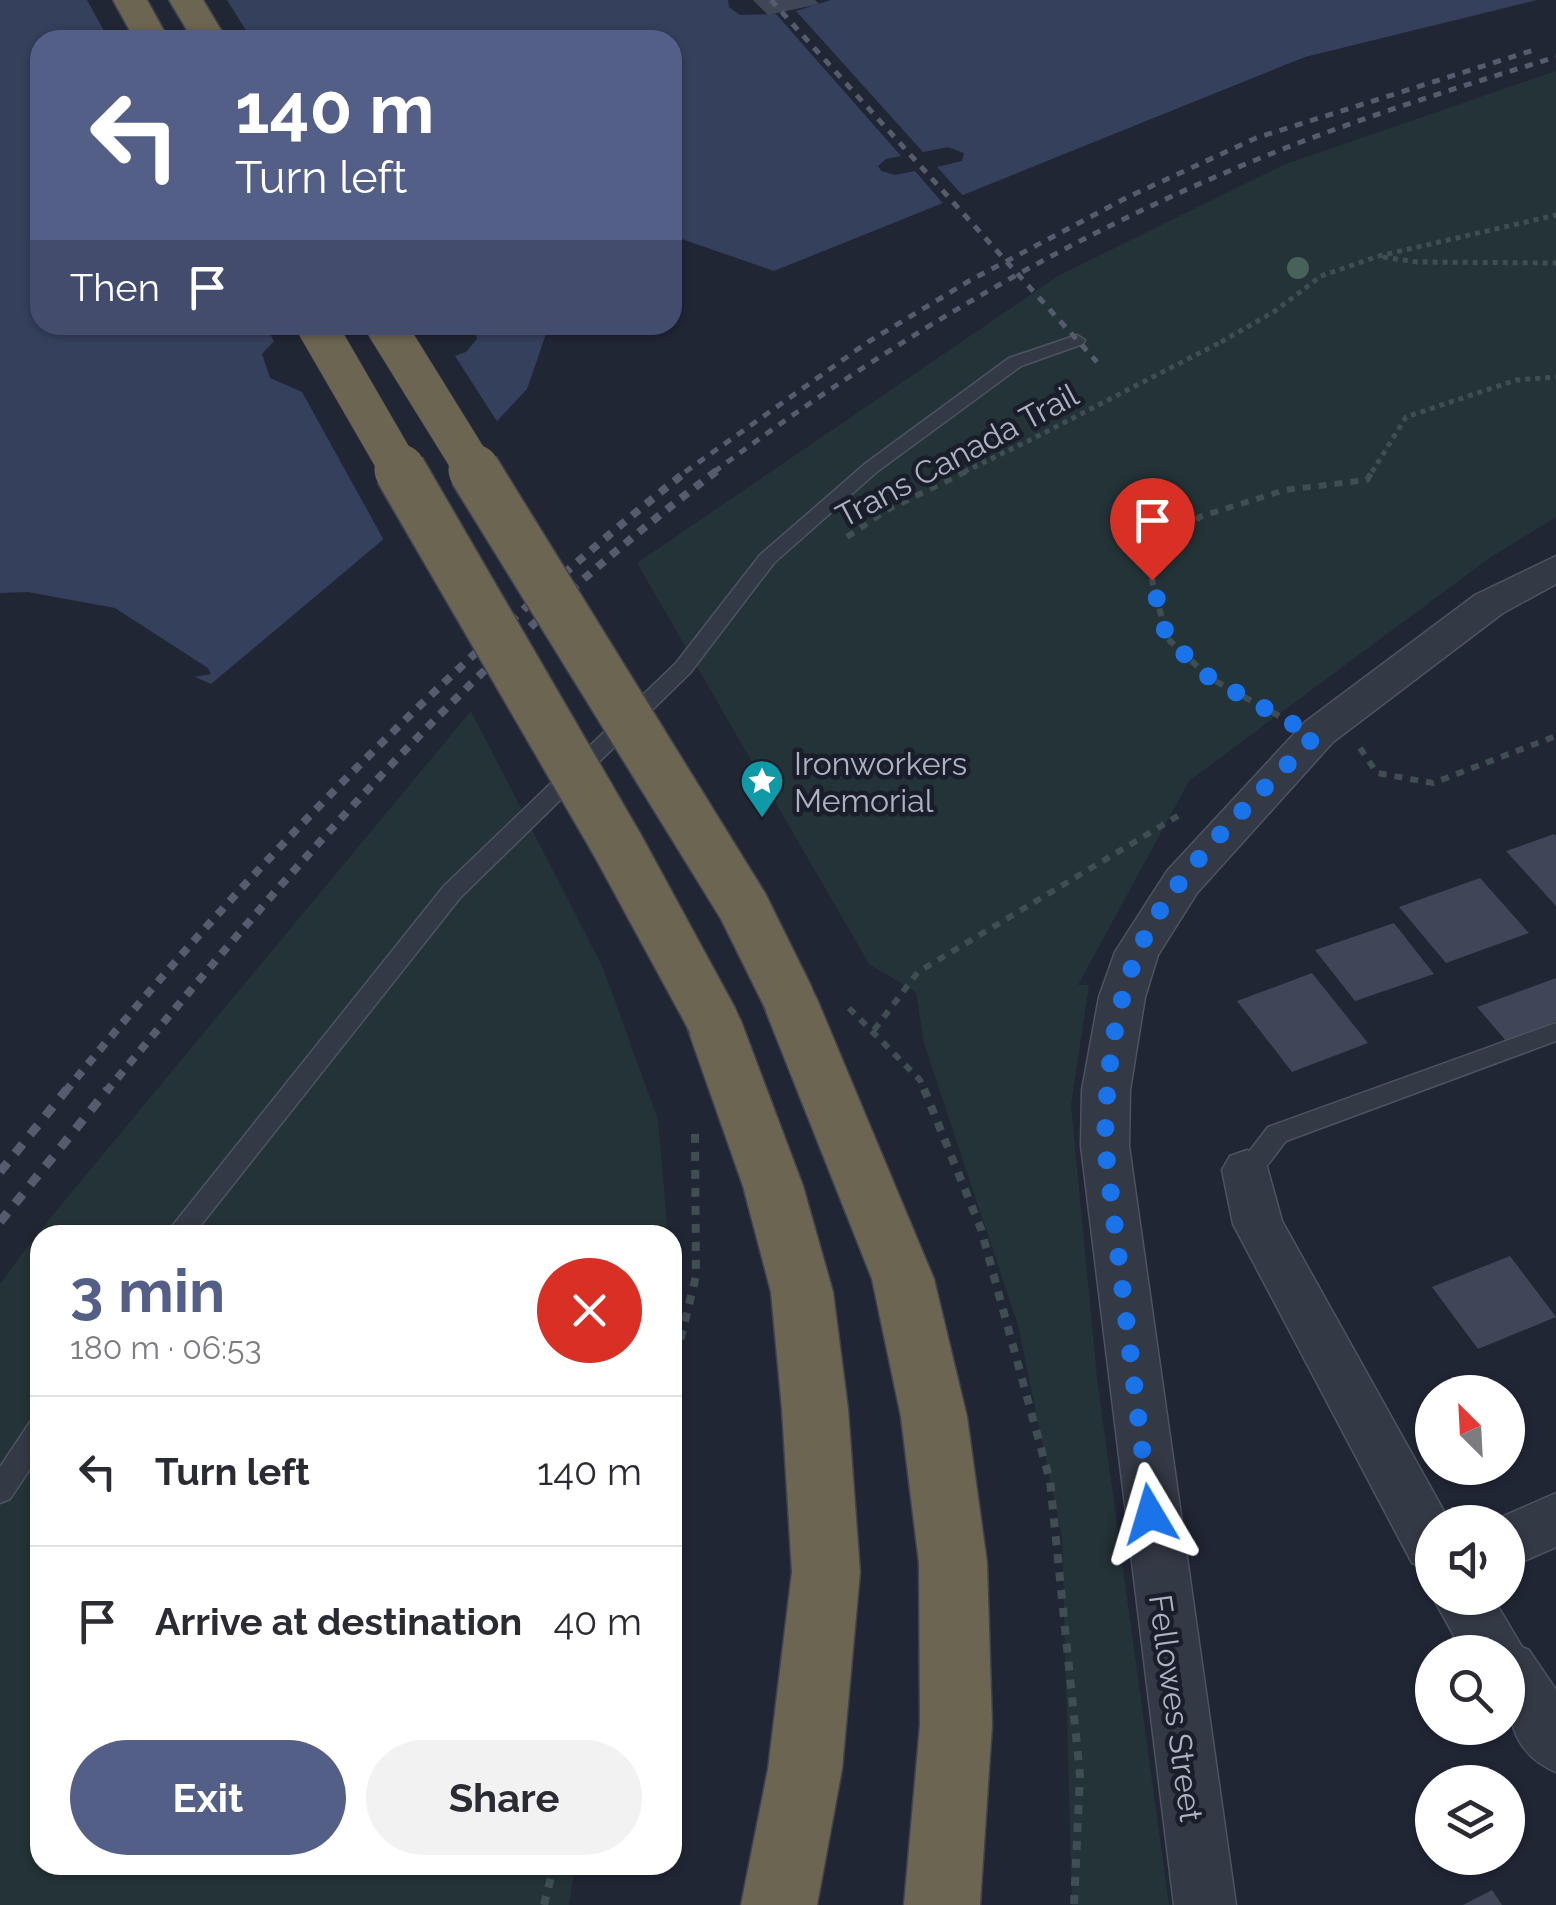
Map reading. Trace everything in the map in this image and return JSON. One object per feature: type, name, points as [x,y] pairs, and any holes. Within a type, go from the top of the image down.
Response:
[{"type":"highway","points":[[130,0],[146,30]]},
{"type":"highway","points":[[186,0],[204,30]]},
{"type":"highway","points":[[322,335],[618,846],[713,1020],[773,1186],[802,1292],[826,1572],[806,1769],[779,1905]]},
{"type":"highway","points":[[391,335],[744,906],[789,1000],[903,1278],[934,1417],[953,1563],[956,1726],[942,1905]]},
{"type":"street","name":"Fellowes Street","points":[[1204,1905],[1120,1288],[1105,1146],[1106,1090],[1122,997],[1137,952],[1182,882],[1327,727],[1489,604],[1556,568]]},
{"type":"street","points":[[1248,1170],[1258,1224],[1415,1513]]},
{"type":"street","points":[[1525,1534],[1556,1519]]},
{"type":"street","points":[[1525,1696],[1556,1742]]},
{"type":"lane","points":[[186,1225],[452,892],[683,668],[767,559],[872,467],[1015,362],[1077,340]]},
{"type":"lane","points":[[1248,1170],[1277,1134],[1556,1032]]},
{"type":"lane","points":[[0,1490],[30,1446]]},
{"type":"path","name":"Trans Canada Trail","points":[[840,542],[887,510],[1221,342],[1275,311],[1321,276],[1378,256],[1556,214]]},
{"type":"path","points":[[1378,256],[1418,262],[1556,263]]},
{"type":"path","points":[[1556,376],[1516,380],[1406,417],[1368,480],[1285,490],[1199,517],[1152,580],[1167,638],[1210,678],[1327,727],[1377,773],[1433,783],[1556,736]]},
{"type":"path","points":[[1074,1905],[1080,1775],[1050,1480],[982,1229],[920,1080],[874,1030],[918,972],[1208,798],[1267,787]]},
{"type":"path","points":[[682,1333],[696,1276],[695,1124]]},
{"type":"path","points":[[544,1905],[552,1875]]},
{"type":"shaded area","points":[[1556,71],[1556,517],[1488,559],[1189,781],[1078,985],[1089,985],[1071,1105],[1097,1378],[1169,1905],[1072,1905],[1062,1538],[1018,1325],[924,1044],[916,992],[869,964],[637,563],[1058,276],[1283,165]]},
{"type":"shaded area","points":[[471,711],[603,968],[658,1120],[667,1225],[44,1225]]},
{"type":"shaded area","points":[[30,1243],[30,1875],[574,1875],[569,1905],[0,1905],[0,1284]]},
{"type":"water","points":[[0,0],[1537,0],[1305,57],[774,271],[682,239],[682,30],[30,30],[30,335],[546,335],[527,389],[398,527],[211,684],[93,631],[0,611]]},
{"type":"pier","points":[[87,0],[227,0],[246,30],[104,30]]},
{"type":"pier","points":[[728,0],[831,0],[796,11],[923,152],[948,147],[964,153],[962,161],[937,167],[967,200],[947,208],[915,171],[895,175],[881,171],[878,166],[886,159],[901,156],[776,14],[740,15],[729,7]]},
{"type":"pier","points":[[271,335],[476,335],[466,352],[455,356],[500,426],[386,544],[302,392],[270,378],[262,354],[274,341]]},
{"type":"pier","points":[[28,592],[115,608],[208,668],[211,674],[187,678],[92,636],[0,616],[0,593]]},
{"type":"building","points":[[753,0],[815,0],[819,4],[768,15]]},
{"type":"building","points":[[1556,836],[1556,906],[1506,851]]},
{"type":"building","points":[[1480,878],[1529,933],[1446,963],[1399,907]]},
{"type":"building","points":[[1394,923],[1434,974],[1355,1001],[1315,950]]},
{"type":"building","points":[[1312,973],[1368,1043],[1292,1072],[1237,1001]]},
{"type":"building","points":[[1556,978],[1556,1021],[1506,1041],[1477,1007]]},
{"type":"building","points":[[1510,1256],[1556,1317],[1478,1349],[1432,1287]]},
{"type":"building","points":[[1492,1890],[1502,1905],[1463,1905]]},
{"type":"railway","points":[[771,0],[1006,261]]},
{"type":"railway","points":[[1006,261],[1128,197],[1256,138],[1537,49]]},
{"type":"railway","points":[[1019,275],[1194,186],[1303,141],[1556,57]]},
{"type":"railway","points":[[685,472],[868,342],[1006,261]]},
{"type":"railway","points":[[1006,261],[1019,275]]},
{"type":"railway","points":[[714,472],[844,380],[1019,275]]},
{"type":"railway","points":[[1019,275],[1097,362]]},
{"type":"railway","points":[[65,1092],[209,924],[360,764],[520,613],[688,470]]},
{"type":"railway","points":[[106,1092],[319,843],[470,684],[632,537],[718,470]]},
{"type":"railway","points":[[0,1172],[67,1089]]},
{"type":"railway","points":[[0,1222],[108,1089]]},
{"type":"place","name":"Ironworkers Memorial","points":[[762,819]]},
{"type":"route","points":[[1150,1514],[1105,1146],[1106,1090],[1122,997],[1137,952],[1182,882],[1315,736],[1210,678],[1167,638],[1152,580]]}]
